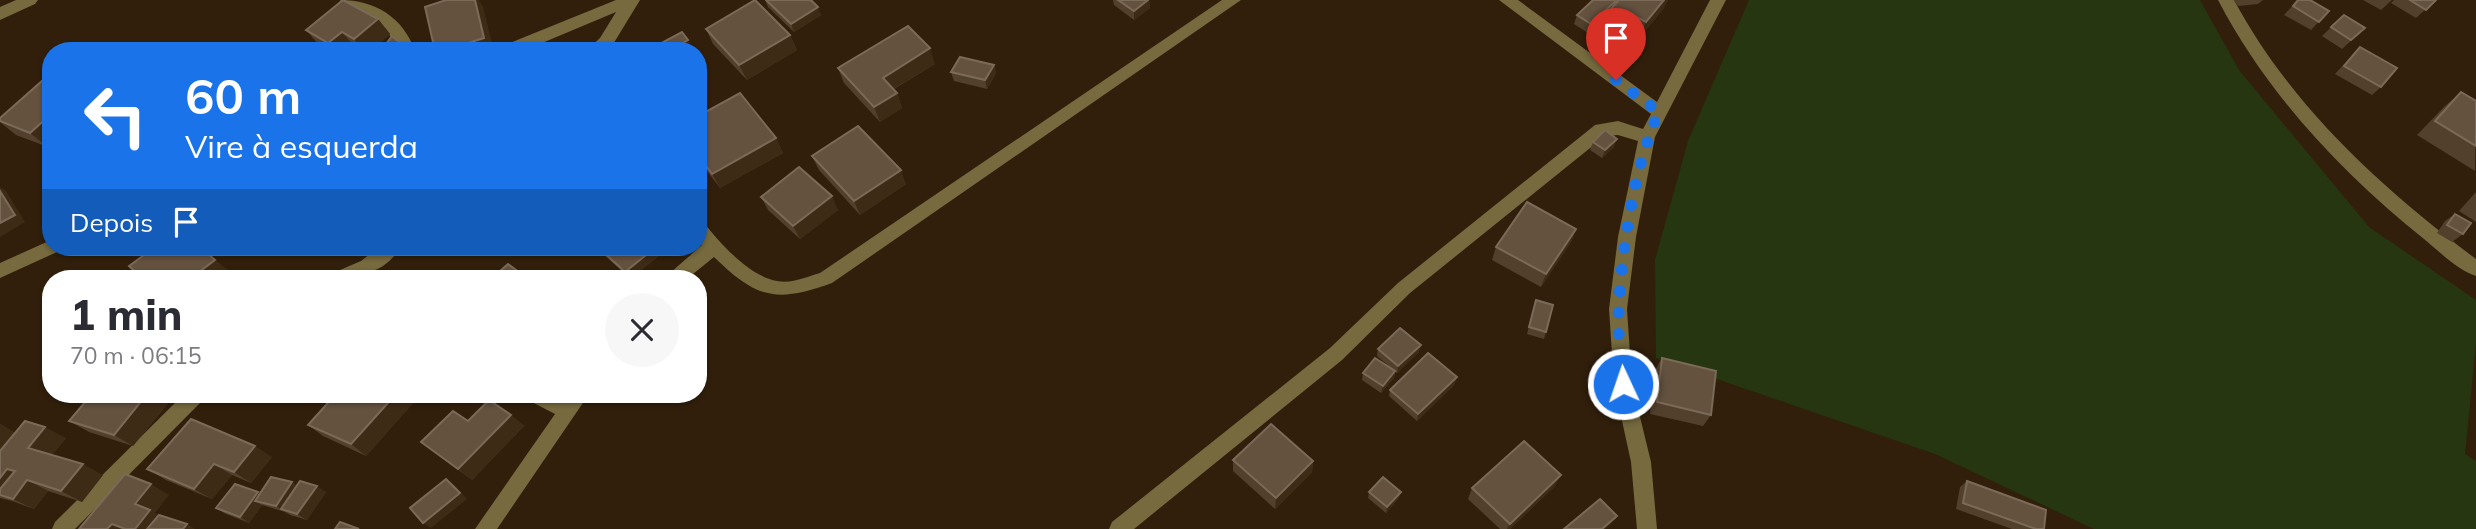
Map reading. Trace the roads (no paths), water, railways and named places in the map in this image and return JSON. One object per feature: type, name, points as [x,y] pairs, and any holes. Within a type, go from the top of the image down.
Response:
[{"type":"street","points":[[0,14],[30,0]]},
{"type":"street","points":[[348,0],[392,22],[405,42]]},
{"type":"street","points":[[528,42],[631,0]]},
{"type":"street","points":[[606,42],[631,0]]},
{"type":"street","points":[[707,239],[758,282],[786,290],[826,278],[1233,0]]},
{"type":"street","points":[[1507,0],[1659,112]]},
{"type":"street","points":[[1647,529],[1641,462],[1623,384],[1618,309],[1627,237],[1647,137],[1718,0]]},
{"type":"street","points":[[2226,0],[2281,87],[2341,156],[2404,216],[2476,269]]},
{"type":"street","points":[[1119,529],[1336,354],[1404,288],[1601,130],[1618,128],[1647,137]]},
{"type":"street","points":[[707,252],[713,247]]},
{"type":"street","points":[[0,271],[42,251]]},
{"type":"street","points":[[356,270],[379,256]]},
{"type":"street","points":[[686,270],[702,256]]},
{"type":"street","points":[[62,529],[187,403]]},
{"type":"street","points":[[551,403],[566,411]]},
{"type":"street","points":[[485,529],[573,403]]}]
